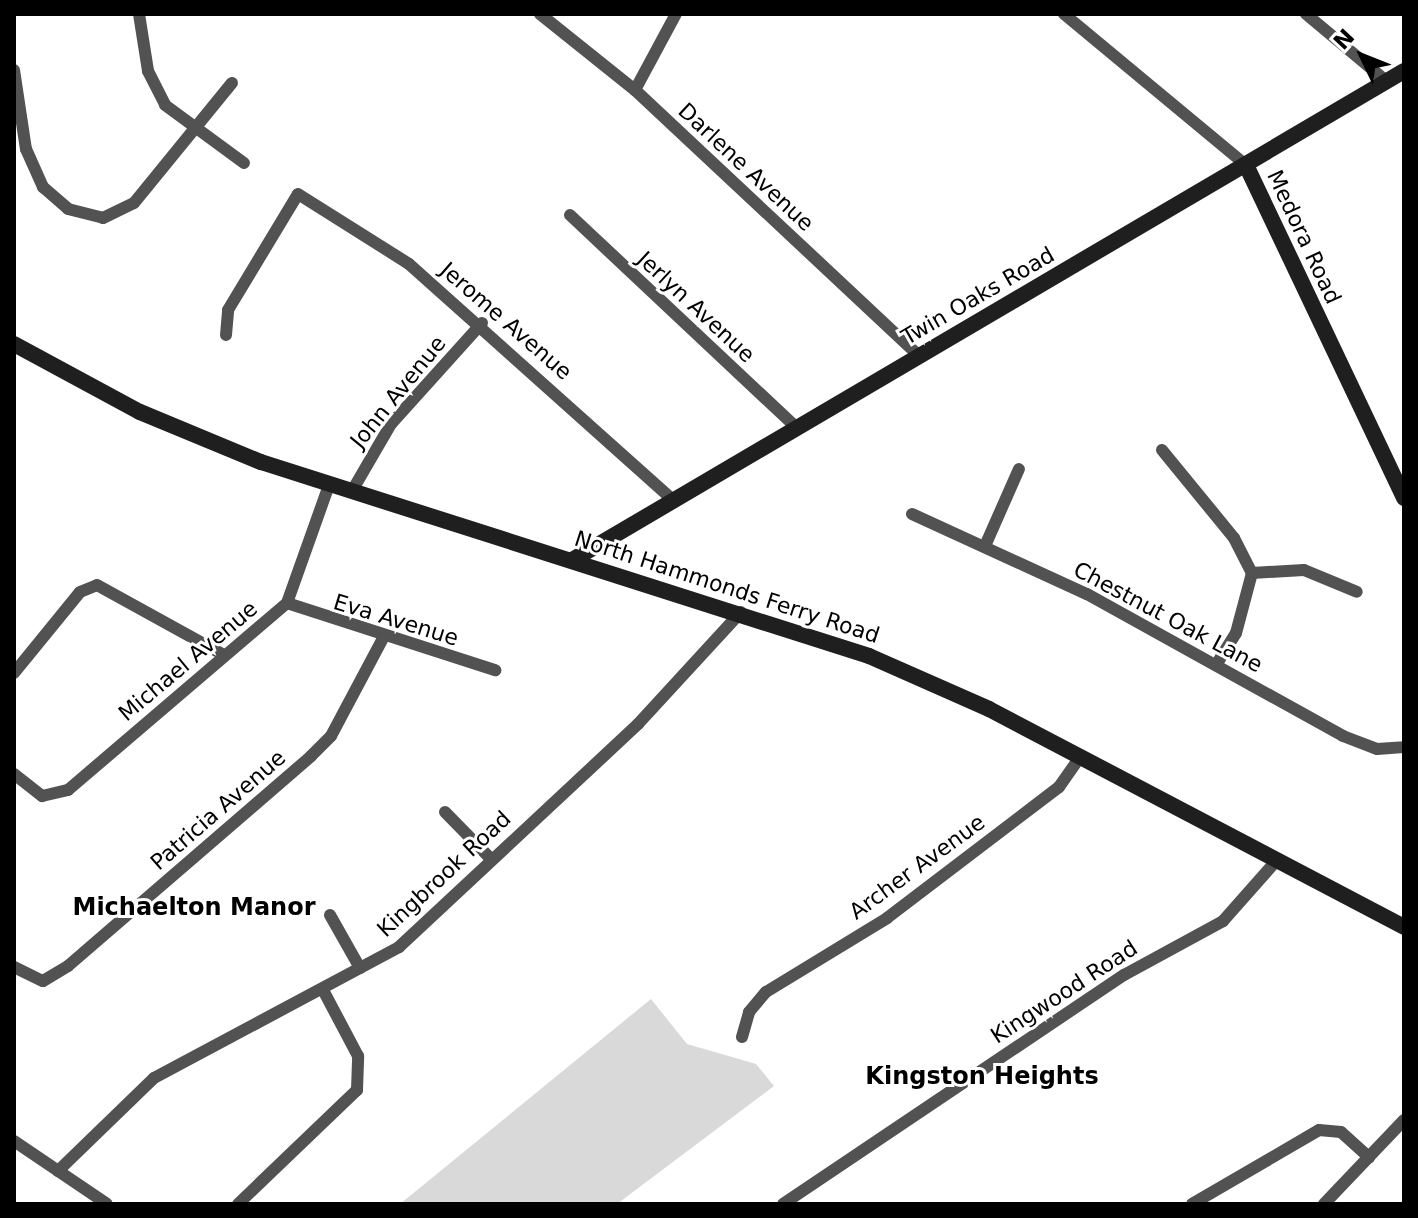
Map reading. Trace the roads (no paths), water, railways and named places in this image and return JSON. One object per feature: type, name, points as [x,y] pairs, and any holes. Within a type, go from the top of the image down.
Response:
[{"type":"street","points":[[139,14],[154,86],[192,131],[244,163]]},
{"type":"street","name":"Darlene Avenue","points":[[540,14],[635,90],[919,356]]},
{"type":"street","points":[[635,90],[676,14]]},
{"type":"street","name":"Medora Road","points":[[1064,14],[1246,165],[1404,498]]},
{"type":"street","points":[[1306,14],[1386,81]]},
{"type":"street","points":[[14,70],[33,167],[54,198],[86,217],[111,216],[134,203],[232,83]]},
{"type":"street","name":"Twin Oaks Road","points":[[574,559],[1404,71]]},
{"type":"street","name":"Jerome Avenue","points":[[226,335],[228,310],[298,194],[387,247],[482,323],[672,499]]},
{"type":"street","name":"Jerlyn Avenue","points":[[570,215],[796,427]]},
{"type":"street","name":"John Avenue","points":[[352,491],[391,424],[482,323]]},
{"type":"street","name":"North Hammonds Ferry Road","points":[[14,344],[140,412],[329,485],[574,559],[869,656],[1081,756],[1404,927]]},
{"type":"street","points":[[1162,450],[1234,538],[1252,573],[1240,624],[1216,665]]},
{"type":"street","points":[[985,546],[1019,469]]},
{"type":"street","name":"Michael Avenue","points":[[14,774],[42,796],[68,790],[287,603],[329,485]]},
{"type":"street","name":"Chestnut Oak Lane","points":[[912,514],[985,546],[1216,665],[1343,736],[1377,749],[1404,747]]},
{"type":"street","points":[[1252,573],[1304,570],[1357,592]]},
{"type":"street","points":[[14,673],[80,592],[97,585],[224,655]]},
{"type":"street","name":"Eva Avenue","points":[[287,603],[383,638],[495,670]]},
{"type":"street","name":"Kingbrook Road","points":[[58,1171],[154,1078],[399,947],[490,858],[638,724],[741,612]]},
{"type":"street","name":"Patricia Avenue","points":[[14,967],[43,981],[311,756],[331,736],[383,638]]},
{"type":"street","name":"Archer Avenue","points":[[742,1037],[766,992],[887,918],[1059,787],[1081,756]]},
{"type":"street","points":[[445,812],[490,858]]},
{"type":"street","name":"Kingwood Road","points":[[783,1204],[1134,969],[1223,921],[1277,860]]},
{"type":"street","points":[[330,915],[360,968]]},
{"type":"street","points":[[238,1204],[357,1090],[358,1056],[323,990]]},
{"type":"street","points":[[1324,1204],[1404,1120]]},
{"type":"street","points":[[1192,1204],[1319,1130],[1341,1132],[1369,1157]]},
{"type":"street","points":[[14,1141],[107,1204]]},
{"type":"district","name":"Michaelton Manor","points":[[194,908]]},
{"type":"district","name":"Kingston Heights","points":[[982,1077]]}]
